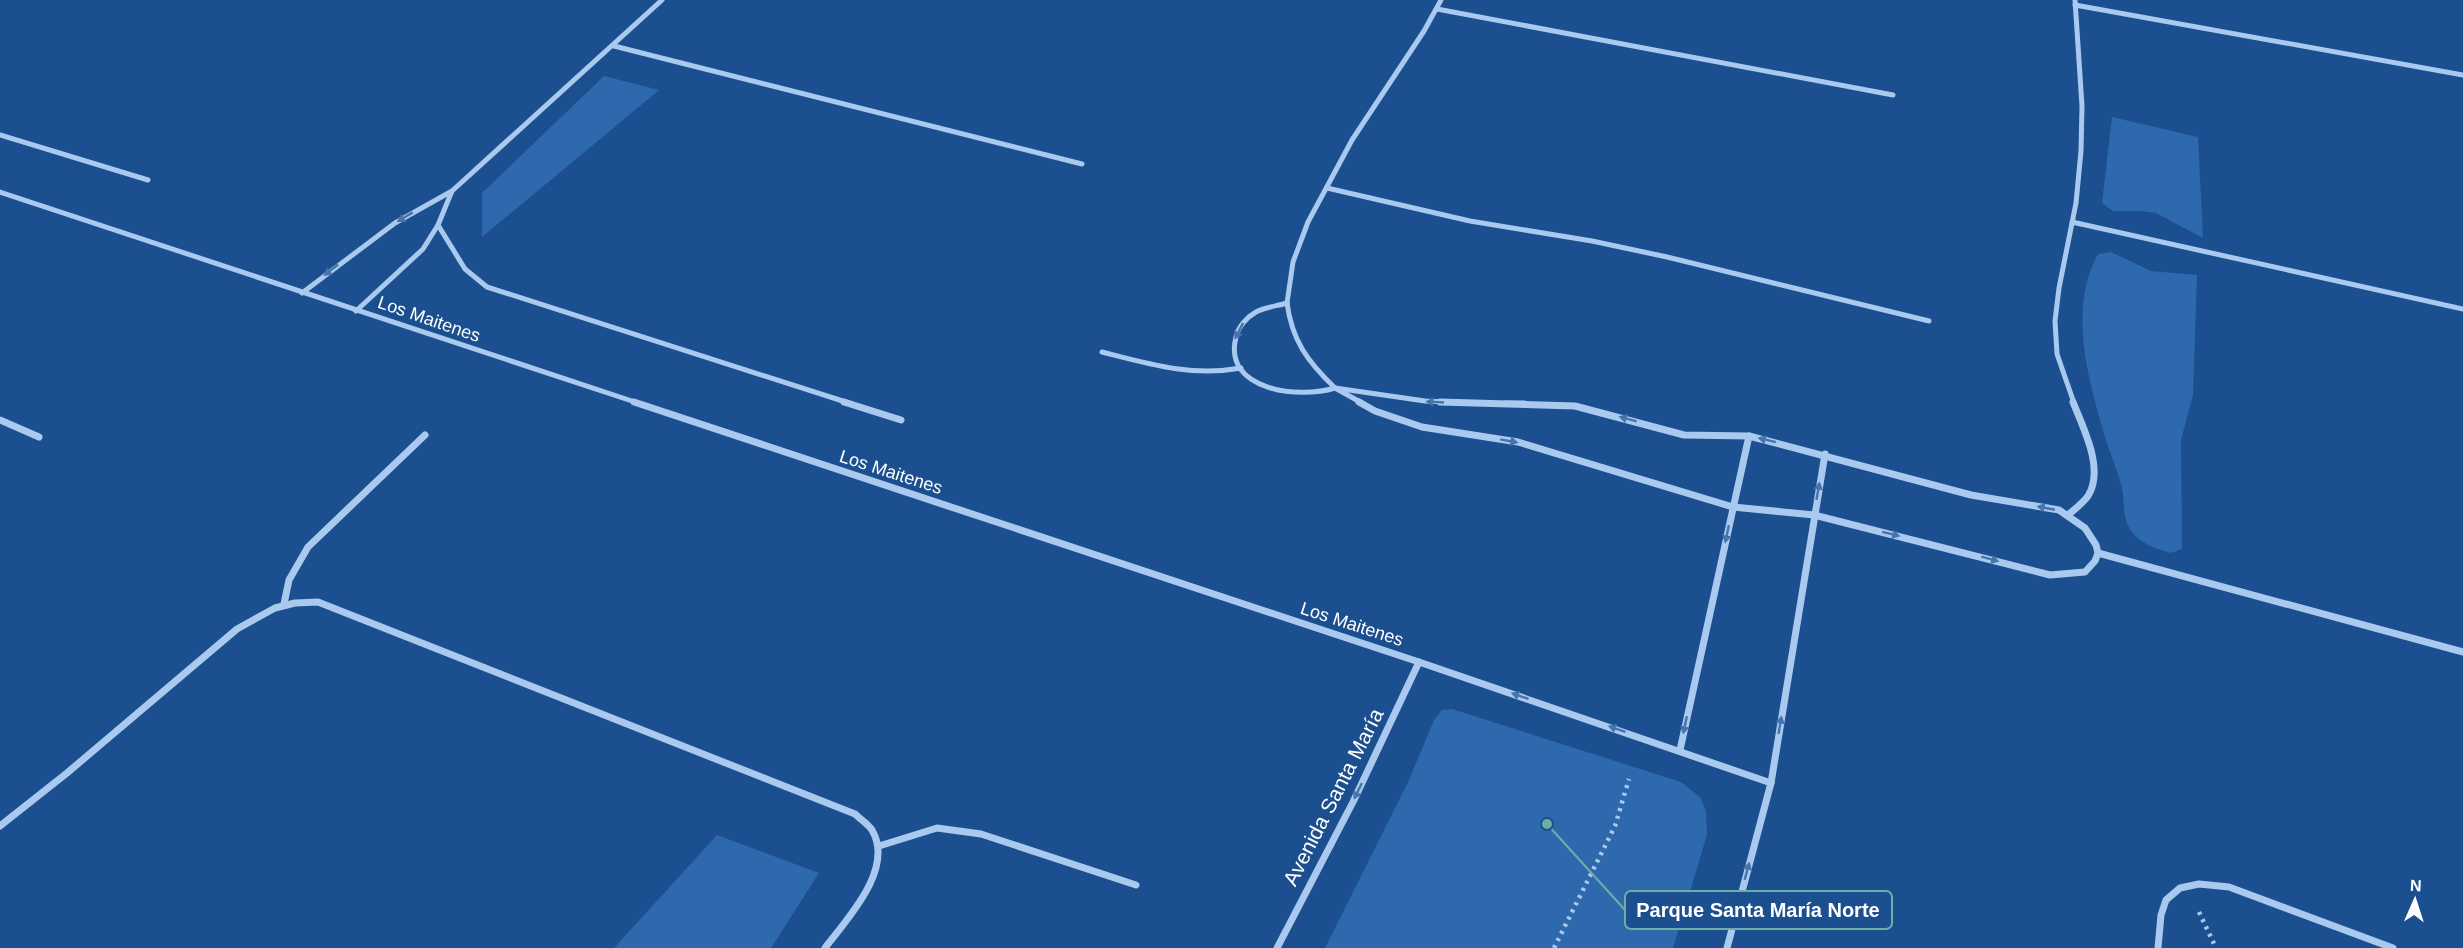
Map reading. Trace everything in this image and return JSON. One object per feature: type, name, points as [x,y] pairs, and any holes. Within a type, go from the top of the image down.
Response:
[{"type":"street","points":[[302,293],[396,223],[453,191],[662,0]]},
{"type":"street","points":[[1287,303],[1256,312],[1237,332],[1234,344],[1235,356],[1241,368],[1251,379],[1265,387],[1282,392],[1319,393],[1335,388],[1425,401],[1575,406],[1684,435],[1749,436],[1825,454],[1971,495],[2013,504],[2045,507],[2068,515],[2092,536],[2098,553],[2091,568],[2085,572],[2050,575],[1814,515],[1733,507],[1518,442],[1422,428],[1375,411],[1335,388],[1313,367],[1290,325],[1287,303],[1293,262],[1300,242],[1352,140],[1441,0]]},
{"type":"street","points":[[2068,515],[2090,493],[2095,476],[2095,462],[2062,375],[2055,336],[2059,284],[2072,222],[2082,141],[2076,2],[2463,75]]},
{"type":"street","points":[[1437,9],[1893,95]]},
{"type":"street","points":[[614,46],[1082,164]]},
{"type":"street","points":[[0,135],[148,180]]},
{"type":"street","points":[[1327,188],[1470,221],[1562,235],[1656,255],[1929,321]]},
{"type":"street","points":[[356,311],[423,249],[438,225],[453,191]]},
{"type":"street","name":"Los Maitenes","points":[[0,192],[1419,662],[1771,783]]},
{"type":"street","points":[[2072,222],[2463,309]]},
{"type":"street","points":[[438,225],[465,269],[487,287],[902,420]]},
{"type":"street","points":[[1102,352],[1193,374],[1224,373],[1241,368]]},
{"type":"street","points":[[0,420],[39,437]]},
{"type":"street","points":[[284,604],[289,580],[308,547],[425,435]]},
{"type":"street","points":[[1680,750],[1749,436]]},
{"type":"street","points":[[1727,948],[1771,783],[1825,454]]},
{"type":"street","points":[[2098,553],[2463,652]]},
{"type":"street","points":[[0,826],[67,773],[237,629],[268,610],[284,604],[318,602],[855,814],[866,821],[879,846],[878,865],[872,881],[825,948]]},
{"type":"street","name":"Avenida Santa María","points":[[1276,948],[1353,802],[1419,662]]},
{"type":"street","points":[[879,846],[937,828],[956,829],[981,834],[1136,885]]},
{"type":"street","points":[[2158,948],[2162,909],[2171,895],[2186,885],[2206,883],[2229,887],[2393,948]]},
{"type":"path","points":[[1554,948],[1615,826],[1629,780]]},
{"type":"shaded area","points":[[604,76],[659,90],[482,237],[482,193]]},
{"type":"shaded area","points":[[2112,117],[2198,137],[2203,238],[2156,213],[2113,211],[2102,203]]},
{"type":"shaded area","points":[[2111,252],[2151,271],[2197,275],[2193,395],[2181,440],[2182,549],[2171,553],[2144,543],[2129,527],[2125,516],[2119,476],[2106,440],[2088,371],[2082,322],[2084,299],[2089,276],[2098,254]]},
{"type":"shaded area","points":[[1452,709],[1681,782],[1701,798],[1706,812],[1707,835],[1673,948],[1325,948],[1409,780],[1434,720],[1442,710]]},
{"type":"shaded area","points":[[717,835],[819,873],[771,948],[614,948]]},
{"type":"place","name":"Parque Santa María Norte","points":[[1547,824]]}]
